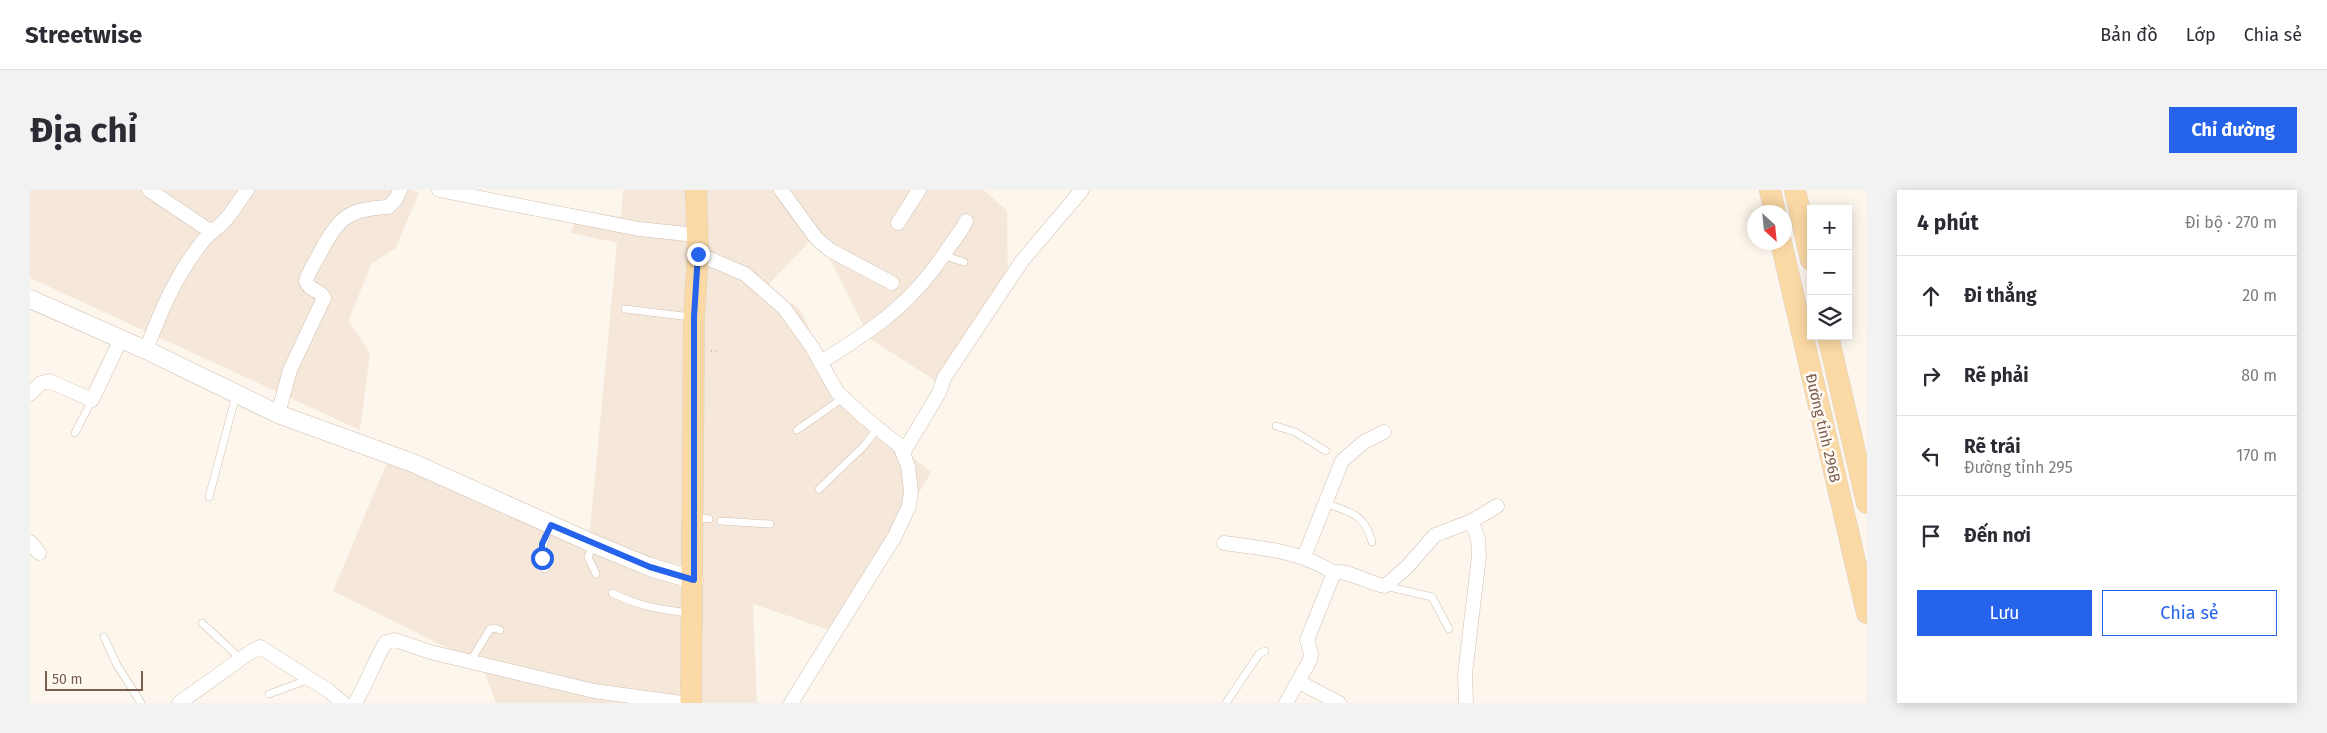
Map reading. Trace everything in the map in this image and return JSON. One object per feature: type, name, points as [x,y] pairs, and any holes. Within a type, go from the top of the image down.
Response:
[{"type":"main road","points":[[691,703],[694,580],[701,518],[694,317],[697,244],[696,190]]},
{"type":"main road","points":[[1770,190],[1773,205]]},
{"type":"main road","points":[[1795,190],[1809,250]]},
{"type":"main road","name":"Đường tỉnh 296B","points":[[1783,250],[1867,613]]},
{"type":"main road","name":"Đường tỉnh 296B","points":[[1829,340],[1867,503]]},
{"type":"street","points":[[149,190],[210,232]]},
{"type":"street","points":[[146,350],[166,298],[210,232],[216,229],[227,217],[247,190]]},
{"type":"street","points":[[278,414],[290,370],[324,298],[322,294],[310,287],[306,281],[322,249],[339,221],[364,208],[388,207],[396,199],[400,190]]},
{"type":"street","points":[[439,190],[639,229],[697,244],[745,274],[784,308],[821,362],[837,392],[900,446],[908,466],[911,491],[909,506],[895,536],[791,703]]},
{"type":"street","points":[[781,190],[816,238],[830,250],[892,283]]},
{"type":"street","points":[[898,223],[919,190]]},
{"type":"street","points":[[903,453],[938,393],[944,378],[1017,269],[1082,190]]},
{"type":"street","points":[[821,362],[872,331],[892,315],[945,256],[966,221]]},
{"type":"street","points":[[30,299],[146,350],[278,414],[413,463],[594,544],[650,567],[694,580]]},
{"type":"street","points":[[30,394],[41,383],[49,381],[92,400],[121,339]]},
{"type":"street","points":[[1304,557],[1338,459],[1384,432]]},
{"type":"street","points":[[1224,543],[1274,550],[1304,557],[1334,573],[1342,571],[1374,585],[1385,586],[1407,567],[1435,535],[1472,521],[1497,506]]},
{"type":"street","points":[[1466,703],[1465,674],[1479,556],[1478,539],[1472,521]]},
{"type":"street","points":[[30,542],[39,553]]},
{"type":"street","points":[[1286,703],[1310,660],[1311,654],[1307,640],[1334,573]]},
{"type":"street","points":[[355,703],[386,642],[395,640],[430,652],[594,691],[682,703]]},
{"type":"street","points":[[179,703],[240,659],[260,647],[343,703]]},
{"type":"street","points":[[1299,682],[1339,703]]},
{"type":"lane","points":[[945,256],[964,262]]},
{"type":"lane","points":[[625,309],[694,317]]},
{"type":"lane","points":[[209,497],[236,395]]},
{"type":"lane","points":[[797,430],[843,398]]},
{"type":"lane","points":[[75,433],[92,400]]},
{"type":"lane","points":[[1276,426],[1294,432],[1326,451]]},
{"type":"lane","points":[[819,489],[862,448],[878,428]]},
{"type":"lane","points":[[1324,502],[1360,517],[1366,523],[1372,542]]},
{"type":"lane","points":[[721,521],[770,524]]},
{"type":"lane","points":[[545,569],[542,558],[542,544],[551,525]]},
{"type":"lane","points":[[594,544],[588,557],[596,574]]},
{"type":"lane","points":[[1385,586],[1432,597],[1448,629]]},
{"type":"lane","points":[[612,593],[633,603],[654,609],[693,613]]},
{"type":"lane","points":[[202,623],[240,659]]},
{"type":"lane","points":[[470,662],[480,642],[490,629],[500,630]]},
{"type":"lane","points":[[104,637],[117,665],[141,703]]},
{"type":"lane","points":[[1226,703],[1254,660],[1265,651]]},
{"type":"lane","points":[[269,694],[310,679]]},
{"type":"shaded area","points":[[30,190],[412,190],[419,193],[396,248],[372,263],[348,321],[370,353],[360,430],[30,278]]},
{"type":"shaded area","points":[[623,190],[984,190],[1007,211],[1008,281],[939,383],[870,339],[817,234],[765,288],[799,308],[848,406],[931,472],[838,633],[753,604],[757,703],[496,703],[482,665],[333,591],[391,453],[589,540],[617,243],[571,233],[578,210],[621,217]]},
{"type":"route","points":[[542,558],[542,544],[551,525],[650,567],[694,580],[694,317],[698,254]]}]
